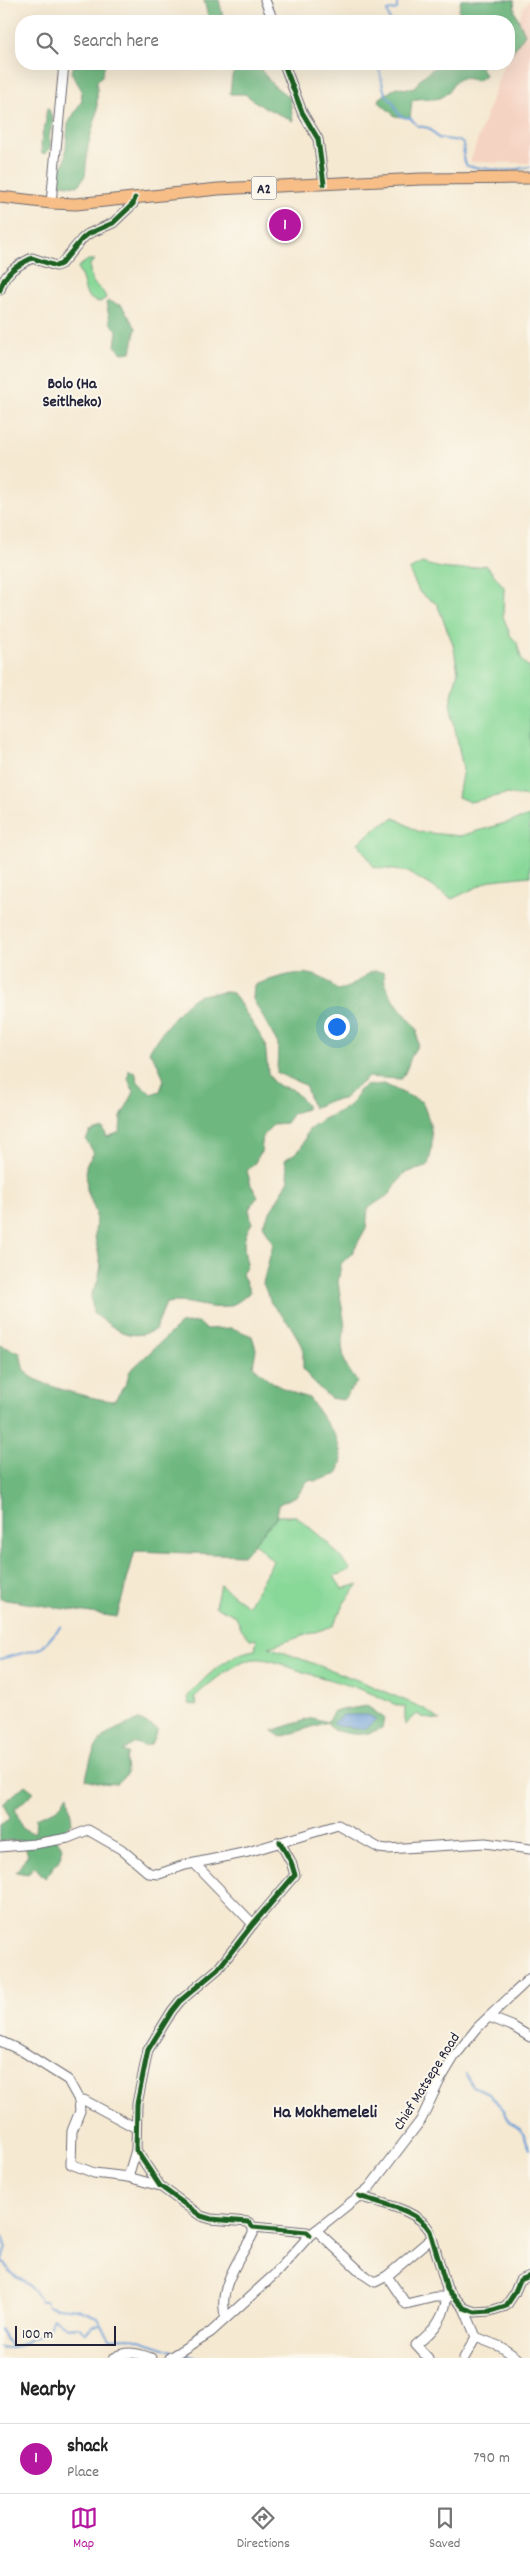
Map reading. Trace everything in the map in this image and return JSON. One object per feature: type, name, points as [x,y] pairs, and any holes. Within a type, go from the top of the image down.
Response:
[{"type":"main road","name":"A2","points":[[0,197],[51,204],[107,202],[218,189],[421,179],[530,178]]},
{"type":"street","points":[[265,0],[271,15]]},
{"type":"street","points":[[51,204],[63,70]]},
{"type":"street","points":[[286,70],[302,112],[318,139],[324,184]]},
{"type":"street","points":[[0,290],[3,271],[32,258],[56,266],[61,264],[82,239],[88,234],[112,223],[124,210],[133,204],[135,198]]},
{"type":"street","points":[[0,1847],[68,1838],[88,1830],[117,1846],[152,1874],[163,1874],[338,1825],[379,1848],[386,1849],[485,1843],[529,1848]]},
{"type":"street","points":[[128,2177],[136,2150],[136,2128],[142,2080],[153,2039],[180,2001],[218,1969],[295,1875],[291,1862],[280,1842]]},
{"type":"street","points":[[195,1864],[253,1924]]},
{"type":"street","name":"Chief Matsepe Road","points":[[169,2358],[210,2332],[275,2274],[313,2232],[368,2188],[421,2120],[439,2082],[454,2057],[478,2027],[530,1978]]},
{"type":"street","points":[[489,2017],[512,2026],[530,2037]]},
{"type":"street","points":[[0,2041],[22,2051],[68,2080],[79,2100],[80,2111],[72,2131],[71,2164],[94,2174],[128,2177],[160,2186]]},
{"type":"street","points":[[79,2100],[84,2100],[136,2128]]},
{"type":"street","points":[[136,2150],[160,2186],[201,2216],[211,2219],[248,2222],[253,2227],[313,2232],[362,2274],[375,2282],[387,2276],[432,2238]]},
{"type":"street","points":[[359,2196],[403,2211],[426,2223],[447,2293],[443,2317],[438,2326],[416,2345],[428,2358]]},
{"type":"street","points":[[226,2318],[222,2307],[224,2295],[253,2234],[253,2227]]},
{"type":"street","points":[[387,2276],[406,2304],[447,2293]]},
{"type":"street","points":[[447,2293],[464,2308],[475,2312],[490,2311],[506,2306],[520,2280],[530,2276]]},
{"type":"street","points":[[464,2308],[476,2337],[501,2347],[517,2358]]},
{"type":"street","points":[[464,2358],[476,2337]]},
{"type":"street","points":[[114,2358],[121,2354],[138,2353],[151,2358]]},
{"type":"shaded area","points":[[530,0],[530,163],[470,162],[502,70],[515,70],[515,31],[523,7]]},
{"type":"green space","points":[[204,0],[219,0],[223,15],[208,15]]},
{"type":"green space","points":[[461,0],[514,0],[515,12],[525,34],[515,48],[515,15],[458,15]]},
{"type":"green space","points":[[72,70],[104,70],[102,76],[97,81],[97,111],[88,146],[85,176],[78,186],[61,184],[57,178],[65,160],[68,124],[82,100],[81,89],[71,72]]},
{"type":"green space","points":[[236,70],[261,70],[273,85],[290,98],[293,121],[260,105],[245,94],[230,94],[232,76]]},
{"type":"green space","points":[[431,70],[482,70],[485,75],[477,81],[462,78],[457,80],[445,95],[439,98],[412,101],[410,118],[395,116],[379,102],[380,98],[397,87],[406,89],[415,87],[421,78]]},
{"type":"green space","points":[[47,108],[53,121],[49,137],[51,146],[46,154],[42,153],[41,142],[46,123]]},
{"type":"green space","points":[[88,260],[95,260],[90,264],[91,278],[106,298],[100,302],[88,296],[78,270],[78,267]]},
{"type":"green space","points":[[108,301],[122,306],[136,328],[131,352],[122,353],[115,346],[117,330],[111,324],[106,303]]},
{"type":"green space","points":[[422,563],[439,568],[454,569],[486,565],[504,587],[503,616],[510,635],[517,643],[522,661],[530,668],[530,797],[506,794],[470,802],[458,797],[463,769],[450,704],[458,671],[453,644],[437,604],[420,593],[409,570]]},
{"type":"green space","points":[[530,816],[530,876],[492,880],[452,899],[408,872],[374,867],[358,843],[380,825],[395,818],[419,832],[460,836]]},
{"type":"green space","points":[[374,971],[384,972],[385,984],[392,998],[417,1029],[418,1045],[401,1079],[368,1077],[343,1099],[326,1102],[313,1108],[305,1085],[277,1073],[278,1044],[253,999],[254,985],[288,975],[308,974],[318,976],[337,990],[353,985]]},
{"type":"green space","points":[[226,992],[233,993],[265,1043],[268,1073],[273,1082],[279,1086],[292,1089],[306,1104],[306,1109],[293,1113],[286,1123],[274,1124],[263,1135],[261,1152],[247,1171],[251,1185],[258,1196],[249,1209],[252,1223],[246,1233],[244,1243],[247,1264],[242,1274],[250,1292],[239,1301],[219,1308],[190,1303],[166,1303],[155,1330],[137,1335],[122,1332],[93,1313],[91,1295],[98,1281],[101,1266],[95,1237],[96,1213],[87,1190],[86,1165],[94,1153],[86,1140],[90,1132],[103,1128],[107,1137],[120,1132],[121,1117],[134,1092],[128,1079],[129,1070],[135,1072],[138,1082],[151,1094],[160,1091],[164,1080],[158,1064],[149,1052],[179,1012],[198,996]]},
{"type":"green space","points":[[384,1084],[422,1102],[432,1134],[430,1158],[427,1167],[404,1173],[390,1194],[368,1208],[366,1228],[352,1253],[341,1264],[338,1282],[345,1326],[342,1346],[345,1364],[357,1382],[343,1400],[330,1398],[312,1381],[303,1369],[303,1347],[290,1325],[271,1303],[263,1283],[273,1244],[263,1224],[289,1180],[285,1160],[301,1148],[310,1129],[323,1119],[347,1107],[352,1103],[358,1091],[365,1086]]},
{"type":"green space","points":[[198,1322],[206,1329],[232,1328],[252,1336],[256,1349],[253,1366],[278,1386],[309,1398],[336,1437],[342,1459],[338,1474],[316,1481],[308,1480],[298,1495],[279,1504],[277,1516],[244,1555],[135,1551],[117,1617],[0,1599],[0,1345],[20,1353],[25,1371],[40,1381],[81,1395],[114,1401],[127,1382],[129,1372],[180,1324]]},
{"type":"green space","points":[[277,1516],[296,1516],[328,1543],[351,1570],[334,1576],[342,1589],[359,1584],[344,1603],[333,1626],[269,1647],[360,1681],[425,1709],[440,1720],[424,1718],[417,1714],[405,1725],[405,1707],[353,1687],[261,1659],[248,1660],[231,1668],[194,1698],[197,1705],[189,1704],[188,1696],[218,1667],[236,1656],[255,1650],[257,1640],[250,1639],[241,1628],[236,1616],[215,1606],[220,1585],[248,1606],[273,1561],[254,1543]]},
{"type":"green space","points":[[367,1706],[384,1718],[382,1728],[363,1734],[333,1730],[327,1722],[334,1711]]},
{"type":"green space","points":[[312,1718],[327,1722],[281,1737],[272,1731]]},
{"type":"green space","points":[[139,1720],[158,1729],[151,1744],[145,1746],[135,1743],[123,1751],[128,1754],[126,1760],[127,1774],[117,1784],[101,1783],[86,1779],[92,1755],[101,1740],[108,1734]]},
{"type":"green space","points":[[25,1785],[34,1792],[15,1809],[22,1828],[35,1834],[36,1818],[58,1809],[68,1794],[72,1823],[55,1838],[63,1847],[59,1860],[45,1878],[34,1866],[28,1874],[16,1872],[28,1855],[22,1840],[0,1841],[0,1825],[10,1818],[3,1804]]},
{"type":"water","points":[[343,1715],[368,1715],[376,1719],[370,1725],[360,1729],[339,1726],[333,1723]]},
{"type":"waterway","points":[[388,15],[387,11],[397,9],[397,2],[403,0]]},
{"type":"waterway","points":[[380,70],[384,91],[399,115],[410,118],[418,126],[429,128],[438,138],[459,141],[464,144],[463,158],[467,166],[504,171],[530,167]]},
{"type":"waterway","points":[[0,1659],[42,1648],[61,1626]]},
{"type":"waterway","points":[[466,2074],[472,2086],[487,2092],[504,2110],[510,2123],[521,2129],[530,2149]]},
{"type":"waterway","points":[[0,2228],[6,2249],[3,2261]]},
{"type":"waterway","points":[[0,2262],[6,2264],[10,2273],[28,2284],[41,2301],[46,2301],[48,2306],[77,2309],[97,2317],[110,2338],[130,2337],[173,2351]]},
{"type":"waterway","points":[[0,2347],[16,2347],[42,2334],[47,2331],[53,2317],[68,2328],[78,2327],[85,2332],[93,2326],[102,2325]]},
{"type":"waterway","points":[[0,2329],[12,2348]]},
{"type":"waterway","points":[[182,2353],[196,2358]]},
{"type":"cycle path","points":[[286,70],[302,112],[318,139],[324,184]]},
{"type":"cycle path","points":[[0,290],[8,274],[32,258],[56,266],[61,264],[82,239],[88,234],[113,223],[133,204],[135,198]]},
{"type":"cycle path","points":[[280,1842],[291,1862],[295,1875],[218,1969],[180,2001],[148,2050],[137,2104],[136,2150],[160,2186],[201,2216],[211,2219],[248,2222],[253,2227],[307,2232],[310,2235]]},
{"type":"cycle path","points":[[359,2196],[408,2212],[424,2224],[430,2231],[447,2289],[464,2308],[475,2312],[490,2311],[506,2306],[520,2280],[530,2276]]},
{"type":"place","name":"shack","points":[[285,225]]},
{"type":"district","name":"Bolo (Ha Seitlheko)","points":[[72,391]]},
{"type":"district","name":"Ha Mokhemeleli","points":[[325,2111]]}]
